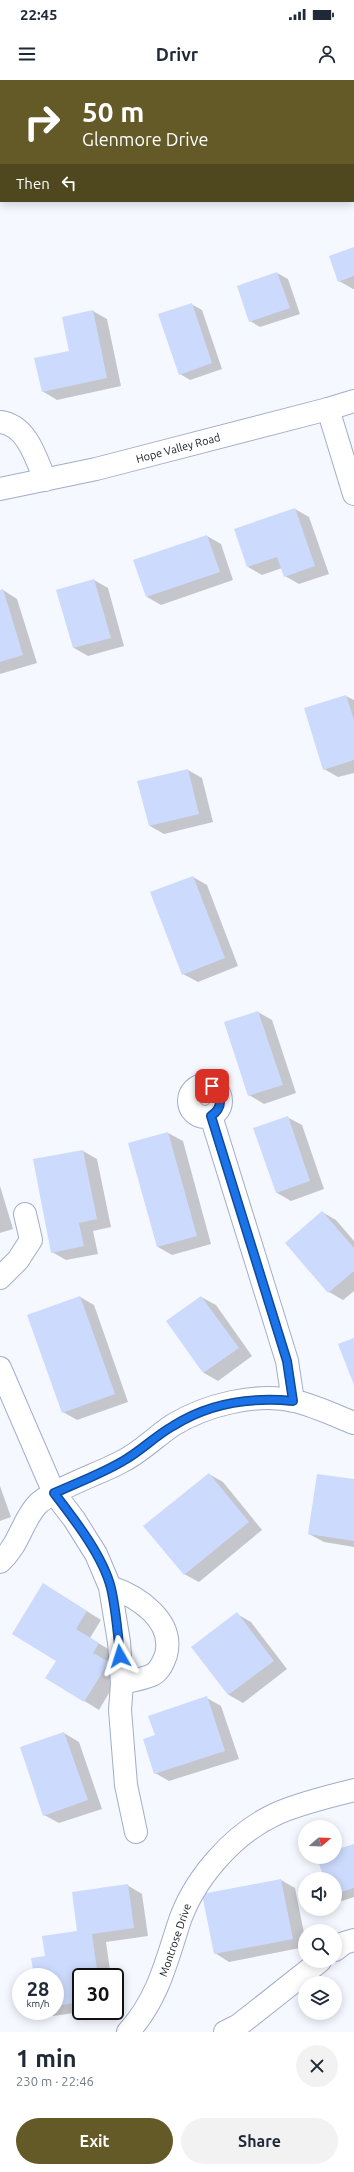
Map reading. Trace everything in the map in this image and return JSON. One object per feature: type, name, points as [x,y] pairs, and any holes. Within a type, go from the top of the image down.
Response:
[{"type":"street","name":"Hope Valley Road","points":[[0,489],[96,469],[354,401]]},
{"type":"street","points":[[328,409],[354,494]]},
{"type":"street","points":[[0,422],[10,423],[30,443],[45,480]]},
{"type":"street","points":[[211,1116],[287,1361],[293,1401]]},
{"type":"street","points":[[0,1278],[18,1260],[31,1240],[25,1214]]},
{"type":"street","points":[[0,1368],[54,1493],[74,1519],[96,1554],[110,1587],[119,1642],[122,1683],[120,1710],[122,1749],[126,1785],[136,1832]]},
{"type":"street","points":[[0,1562],[11,1552],[36,1506],[54,1493],[123,1461],[172,1426],[197,1413],[243,1400],[270,1399],[293,1401],[316,1407],[354,1423]]},
{"type":"street","points":[[110,1587],[128,1593],[141,1601],[154,1614],[163,1628],[166,1638],[166,1652],[162,1666],[153,1674],[122,1683]]},
{"type":"street","name":"Montrose Drive","points":[[128,2032],[153,1998],[190,1896],[209,1868],[228,1847],[275,1815],[354,1790]]},
{"type":"street","points":[[342,1945],[354,1940]]},
{"type":"street","points":[[225,2032],[239,2025],[311,1968]]},
{"type":"building","points":[[354,247],[354,276],[338,282],[329,256]]},
{"type":"building","points":[[277,272],[290,308],[249,322],[237,286]]},
{"type":"building","points":[[192,303],[212,363],[179,375],[158,314]]},
{"type":"building","points":[[93,310],[107,378],[42,392],[34,358],[69,351],[62,317]]},
{"type":"building","points":[[295,508],[315,566],[284,577],[277,557],[247,567],[234,529]]},
{"type":"building","points":[[207,535],[220,572],[146,597],[133,560]]},
{"type":"building","points":[[94,579],[111,638],[73,648],[56,590]]},
{"type":"building","points":[[3,589],[23,655],[0,662],[0,590]]},
{"type":"building","points":[[346,695],[354,720],[354,760],[323,770],[304,708]]},
{"type":"building","points":[[188,769],[199,814],[149,826],[137,781]]},
{"type":"building","points":[[193,876],[225,958],[182,975],[150,892]]},
{"type":"building","points":[[258,1011],[283,1085],[248,1096],[224,1022]]},
{"type":"building","points":[[288,1116],[310,1181],[276,1193],[253,1128]]},
{"type":"building","points":[[168,1132],[197,1236],[157,1247],[128,1143]]},
{"type":"building","points":[[83,1150],[97,1219],[79,1223],[84,1246],[51,1253],[33,1159]]},
{"type":"building","points":[[322,1211],[354,1248],[354,1271],[328,1293],[285,1243]]},
{"type":"building","points":[[80,1296],[115,1394],[62,1413],[27,1315]]},
{"type":"building","points":[[201,1296],[239,1348],[203,1373],[166,1321]]},
{"type":"building","points":[[354,1338],[354,1385],[338,1344]]},
{"type":"building","points":[[209,1473],[249,1522],[184,1575],[143,1526]]},
{"type":"building","points":[[317,1474],[354,1479],[354,1541],[308,1534]]},
{"type":"building","points":[[43,1583],[87,1611],[76,1629],[99,1643],[93,1653],[109,1662],[84,1702],[45,1678],[56,1661],[12,1634]]},
{"type":"building","points":[[237,1612],[274,1661],[228,1695],[191,1647]]},
{"type":"building","points":[[207,1696],[225,1751],[154,1774],[143,1739],[155,1735],[148,1716]]},
{"type":"building","points":[[64,1732],[88,1800],[43,1816],[20,1747]]},
{"type":"building","points":[[354,1844],[354,1888],[342,1892],[342,1872],[322,1872],[319,1864],[342,1864],[342,1848]]},
{"type":"building","points":[[281,1879],[293,1939],[214,1954],[202,1894]]},
{"type":"building","points":[[128,1884],[134,1928],[92,1934],[97,1968],[72,1968],[72,2003],[64,2005],[64,1968],[33,1968],[31,1958],[45,1956],[42,1936],[77,1931],[72,1892]]},
{"type":"route","points":[[120,1656],[110,1587],[96,1554],[74,1519],[54,1493],[88,1479],[123,1461],[172,1426],[197,1413],[243,1400],[270,1399],[293,1401],[287,1361],[211,1116],[216,1113],[221,1104],[219,1093],[212,1086]]}]
